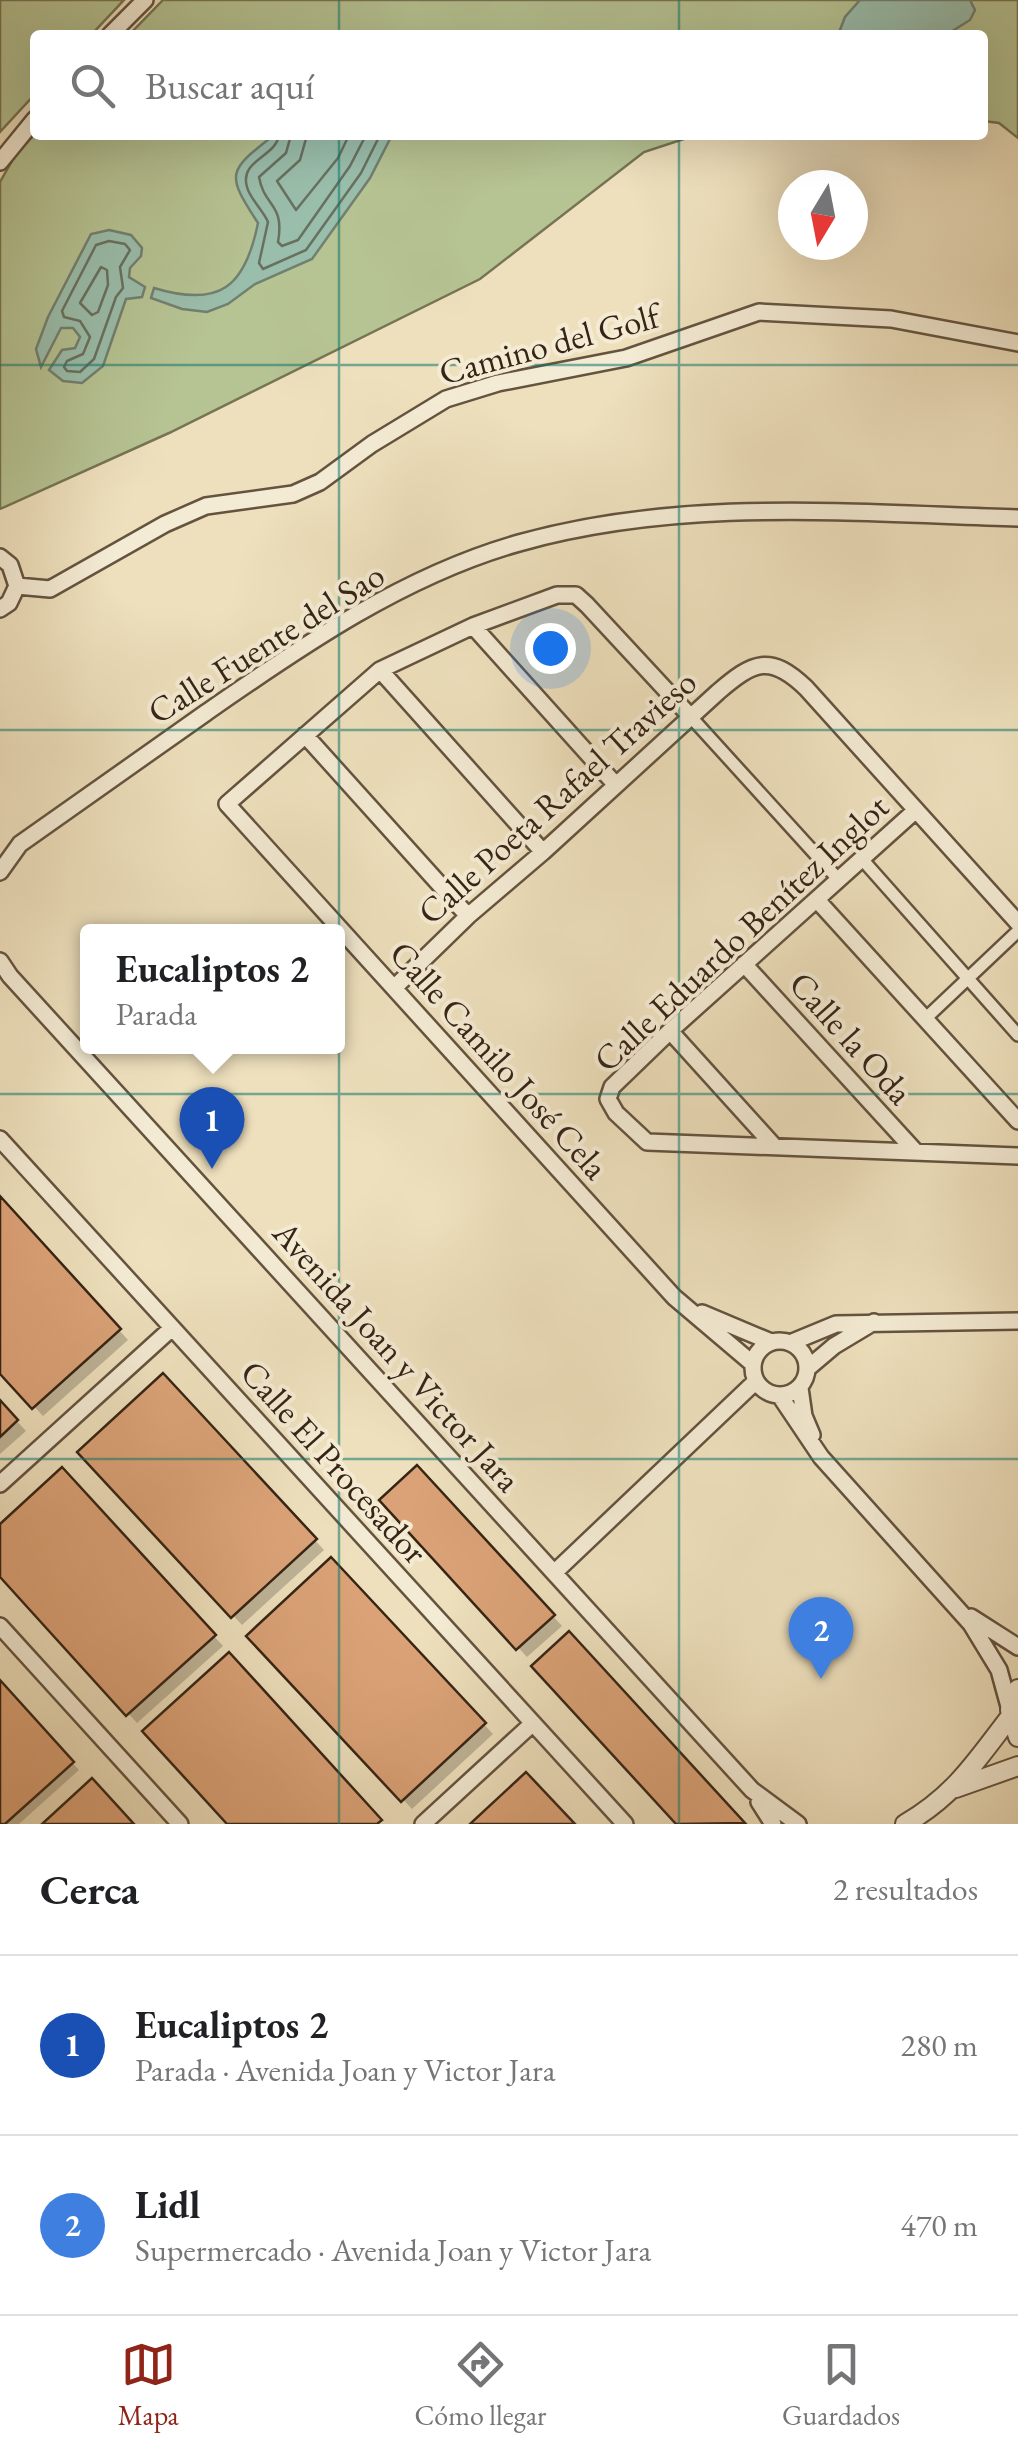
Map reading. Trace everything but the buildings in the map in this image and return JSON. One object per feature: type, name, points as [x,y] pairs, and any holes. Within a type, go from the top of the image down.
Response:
[{"type":"street","points":[[115,30],[145,0]]},
{"type":"street","points":[[0,162],[30,126]]},
{"type":"street","name":"Camino del Golf","points":[[17,586],[50,589],[165,524],[206,506],[293,494],[320,482],[372,444],[446,399],[498,382],[626,358],[759,312],[890,318],[1018,343]]},
{"type":"street","name":"Calle Fuente del Sao","points":[[0,872],[20,844],[283,659],[430,576],[518,543],[679,514],[742,510],[1018,518]]},
{"type":"street","points":[[0,557],[10,564],[17,586],[10,603],[0,610]]},
{"type":"street","points":[[468,916],[304,736],[380,670],[473,626],[557,595],[576,596],[838,879]]},
{"type":"street","points":[[473,626],[615,784]]},
{"type":"street","name":"Calle Poeta Rafael Travieso","points":[[394,988],[468,916],[746,668],[768,663],[791,674],[916,810]]},
{"type":"street","points":[[380,670],[543,852]]},
{"type":"street","name":"Calle Camilo José Cela","points":[[304,736],[227,804],[336,924]]},
{"type":"street","points":[[916,810],[1018,923]]},
{"type":"street","name":"Calle Eduardo Benítez Inglot","points":[[774,1146],[647,1142],[616,1114],[608,1099],[619,1080],[670,1031],[916,810]]},
{"type":"street","points":[[861,858],[1018,1036]]},
{"type":"street","points":[[817,900],[1018,1121]]},
{"type":"street","points":[[925,1019],[1018,931]]},
{"type":"street","name":"Calle Camilo José Cela","points":[[345,934],[674,1297],[753,1364]]},
{"type":"street","name":"Avenida Joan y Victor Jara","points":[[0,961],[80,1053]]},
{"type":"street","name":"Calle la Oda","points":[[744,964],[915,1152]]},
{"type":"street","points":[[670,1031],[774,1146],[1018,1156]]},
{"type":"street","name":"Avenida Joan y Victor Jara","points":[[81,1054],[752,1790]]},
{"type":"street","name":"Calle El Procesador","points":[[0,1139],[625,1824]]},
{"type":"street","name":"Calle Camilo José Cela","points":[[689,1308],[771,1342]]},
{"type":"street","points":[[821,1457],[804,1416],[800,1388],[808,1368],[834,1346],[875,1321]]},
{"type":"street","points":[[1018,1322],[836,1324],[790,1342],[771,1342],[759,1350],[753,1364],[756,1382],[775,1395],[821,1457],[960,1609],[999,1670],[1018,1737]]},
{"type":"street","points":[[0,1484],[172,1328]]},
{"type":"street","points":[[790,1342],[803,1352],[808,1368]]},
{"type":"street","points":[[554,1573],[756,1382]]},
{"type":"street","points":[[731,1406],[800,1388]]},
{"type":"street","points":[[960,1609],[1018,1647]]},
{"type":"street","points":[[0,1626],[180,1824]]},
{"type":"street","points":[[905,1824],[936,1806],[955,1788],[1010,1714],[1018,1690]]},
{"type":"street","points":[[423,1824],[532,1724]]},
{"type":"street","points":[[955,1788],[1018,1766]]},
{"type":"street","points":[[752,1790],[774,1824]]},
{"type":"street","points":[[752,1790],[798,1824]]},
{"type":"street","points":[[926,1824],[936,1806]]},
{"type":"shaded area","points":[[0,0],[124,0],[96,30],[30,30],[30,99],[0,132]]},
{"type":"shaded area","points":[[163,0],[1018,0],[1018,138],[999,123],[988,122],[988,30],[134,30]]},
{"type":"shaded area","points":[[30,139],[681,140],[644,152],[480,279],[169,433],[0,509],[0,182]]},
{"type":"water","points":[[860,0],[970,0],[975,10],[970,20],[954,30],[840,30],[845,17]]},
{"type":"water","points":[[268,140],[389,140],[370,178],[312,259],[255,284],[228,304],[207,312],[182,309],[151,298],[154,288],[177,294],[212,293],[237,277],[253,245],[258,223],[236,183],[236,174],[247,157]]},
{"type":"water","points":[[109,230],[131,235],[142,248],[129,277],[145,287],[142,297],[126,299],[103,366],[82,383],[63,381],[49,370],[62,350],[75,348],[80,337],[73,328],[61,328],[41,367],[36,349],[91,234]]},
{"type":"place","name":"Eucaliptos 2","points":[[212,1169]]},
{"type":"place","name":"Lidl","points":[[821,1679]]}]
